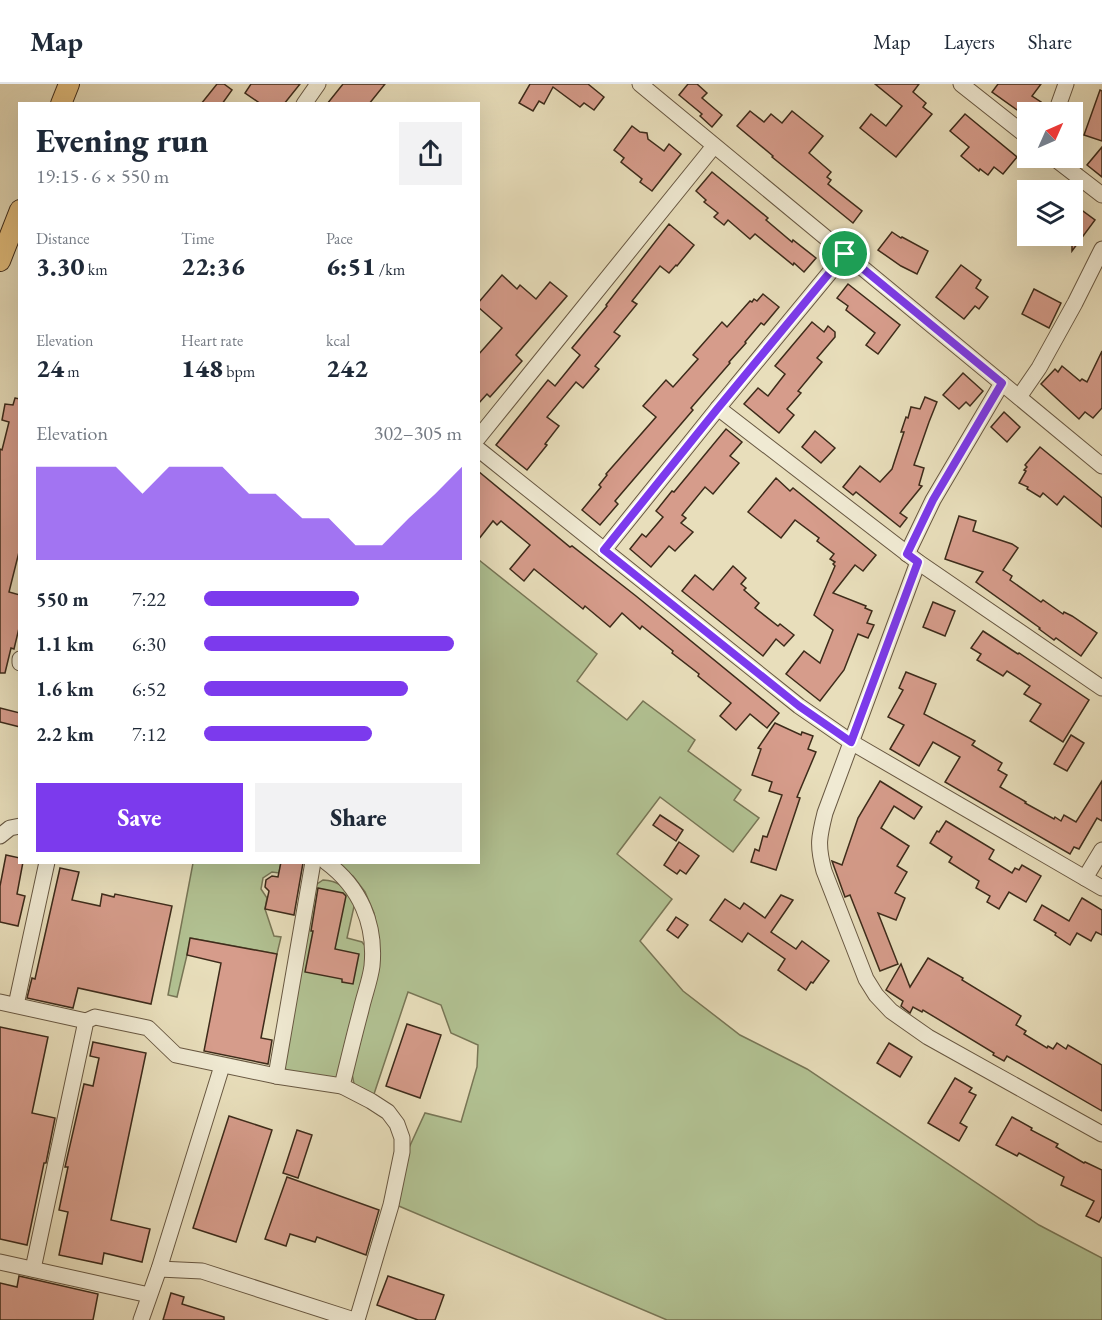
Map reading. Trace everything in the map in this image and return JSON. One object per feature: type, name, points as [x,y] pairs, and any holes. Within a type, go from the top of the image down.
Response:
[{"type":"main road","points":[[62,102],[69,84]]},
{"type":"main road","points":[[0,261],[18,215]]},
{"type":"street","points":[[305,102],[317,84]]},
{"type":"street","points":[[640,84],[1102,466]]},
{"type":"street","points":[[961,84],[1017,127]]},
{"type":"street","points":[[1060,102],[1066,84]]},
{"type":"street","points":[[480,436],[714,146]]},
{"type":"street","points":[[1067,168],[1102,195]]},
{"type":"street","points":[[1019,397],[1039,368],[1102,249]]},
{"type":"street","points":[[604,550],[845,254]]},
{"type":"street","points":[[1002,383],[933,500],[825,813],[819,841],[820,856],[866,980],[891,1011],[928,1037],[1102,1134]]},
{"type":"street","points":[[718,408],[913,558],[1102,688]]},
{"type":"street","points":[[480,451],[799,706],[851,742],[1102,888]]},
{"type":"street","points":[[0,836],[10,828],[18,826]]},
{"type":"street","points":[[1085,878],[1102,850]]},
{"type":"street","points":[[16,1005],[46,864]]},
{"type":"street","points":[[276,1076],[313,864]]},
{"type":"street","points":[[328,864],[355,891],[367,915],[372,940],[372,967],[342,1086]]},
{"type":"street","points":[[0,1002],[86,1021],[95,1017],[148,1028],[177,1055],[222,1066],[342,1086],[388,1112],[397,1124],[402,1138],[402,1152],[391,1205],[355,1320],[202,1271],[159,1269]]},
{"type":"street","points":[[33,1269],[86,1021]]},
{"type":"street","points":[[141,1320],[222,1066]]},
{"type":"street","points":[[0,1262],[149,1295]]},
{"type":"green space","points":[[480,561],[597,654],[577,681],[627,720],[643,701],[695,740],[688,751],[741,790],[734,800],[759,818],[733,852],[660,797],[617,854],[672,899],[640,941],[683,991],[740,1035],[807,1069],[1039,1225],[1102,1258],[1102,1320],[667,1320],[394,1204],[408,1150],[425,1113],[461,1122],[477,1067],[478,1045],[451,1033],[441,1005],[408,992],[373,1097],[354,1084],[352,1074],[379,942],[374,913],[365,892],[353,876],[334,864],[480,864]]},
{"type":"green space","points":[[193,864],[281,864],[279,873],[272,872],[263,878],[261,889],[267,898],[265,909],[274,936],[281,937],[277,954],[191,938],[177,997],[168,995]]},
{"type":"green space","points":[[323,880],[338,884],[355,902],[347,938],[362,942],[366,947],[366,966],[337,1080],[289,1073],[285,1068],[284,1059],[315,888]]},
{"type":"building","points":[[217,84],[224,84],[232,90],[223,102],[203,102]]},
{"type":"building","points":[[251,84],[300,84],[286,102],[258,102],[245,93]]},
{"type":"building","points":[[343,84],[385,84],[371,102],[329,102]]},
{"type":"building","points":[[530,84],[588,84],[604,97],[594,110],[584,103],[580,107],[553,87],[544,104],[539,101],[533,111],[519,103]]},
{"type":"building","points":[[688,84],[697,84],[707,93],[702,98],[722,115],[712,127],[700,116],[702,114],[679,95]]},
{"type":"building","points":[[875,84],[919,84],[913,92],[926,103],[923,107],[932,114],[896,157],[860,128],[871,114],[886,126],[902,106]]},
{"type":"building","points":[[998,84],[1041,84],[1032,96],[1041,102],[1017,102],[1017,110],[992,92]]},
{"type":"building","points":[[1100,90],[1102,91],[1102,141],[1084,135]]},
{"type":"building","points":[[750,111],[764,122],[771,114],[782,123],[792,111],[823,136],[809,153],[831,172],[827,177],[831,180],[828,184],[862,211],[853,223],[737,126]]},
{"type":"building","points":[[965,114],[1017,157],[1003,174],[994,167],[988,175],[980,169],[979,171],[961,156],[969,147],[950,131]]},
{"type":"building","points":[[632,126],[640,132],[647,133],[648,139],[664,151],[669,144],[681,154],[652,191],[640,182],[642,179],[621,162],[624,158],[614,150]]},
{"type":"building","points":[[1102,147],[1102,177],[1087,165]]},
{"type":"building","points":[[712,172],[768,218],[766,220],[792,242],[793,240],[816,258],[804,272],[755,234],[750,239],[728,220],[724,225],[714,217],[718,213],[704,202],[706,200],[696,191]]},
{"type":"building","points":[[1083,211],[1095,220],[1083,236]]},
{"type":"building","points":[[669,224],[694,245],[669,273],[660,266],[632,301],[637,304],[614,332],[620,336],[595,366],[599,369],[583,388],[576,382],[547,417],[559,426],[527,470],[496,445],[548,380],[555,386],[580,355],[572,348]]},
{"type":"building","points":[[892,232],[928,251],[917,274],[878,250]]},
{"type":"building","points":[[961,265],[981,280],[976,288],[988,297],[979,309],[975,306],[964,319],[936,297]]},
{"type":"building","points":[[502,275],[517,289],[520,285],[536,299],[550,282],[567,296],[516,355],[522,361],[490,397],[487,394],[480,402],[480,353],[502,328],[480,309],[480,301]]},
{"type":"building","points":[[848,284],[900,325],[878,354],[866,345],[875,333],[846,310],[848,306],[837,298]]},
{"type":"building","points":[[1034,289],[1061,303],[1049,328],[1022,314]]},
{"type":"building","points":[[763,294],[779,307],[745,342],[691,408],[693,410],[615,501],[618,504],[600,525],[582,510],[601,487],[599,485],[606,474],[656,417],[643,406],[666,380],[673,387],[698,359],[693,355],[722,322],[727,327],[750,301],[754,299],[757,301]]},
{"type":"building","points":[[812,322],[824,332],[828,326],[835,332],[835,337],[817,358],[822,362],[798,391],[801,393],[787,409],[794,415],[779,433],[744,404],[758,388],[768,396],[785,374],[775,366]]},
{"type":"building","points":[[1102,351],[1102,408],[1093,418],[1085,412],[1079,419],[1041,384],[1055,369],[1058,372],[1062,366],[1080,381],[1082,379],[1087,382]]},
{"type":"building","points":[[963,373],[983,391],[970,406],[966,402],[959,409],[943,395]]},
{"type":"building","points":[[925,397],[937,402],[914,465],[924,468],[919,485],[922,486],[900,513],[907,518],[900,527],[856,492],[853,495],[843,487],[860,466],[880,482],[892,469],[904,432],[901,432],[906,417],[908,418],[911,407],[920,409]]},
{"type":"building","points":[[15,398],[18,399],[18,556],[9,592],[18,594],[18,632],[14,649],[11,648],[5,673],[0,673],[0,449],[2,450],[9,422],[2,420],[5,404],[13,405]]},
{"type":"building","points":[[1004,412],[1020,427],[1007,442],[991,427]]},
{"type":"building","points":[[726,429],[742,442],[730,456],[739,463],[713,494],[705,487],[682,515],[686,518],[681,523],[693,532],[675,551],[669,546],[651,567],[630,549],[642,534],[646,537],[663,517],[656,511]]},
{"type":"building","points":[[815,431],[835,448],[821,463],[802,447]]},
{"type":"building","points":[[1040,447],[1102,498],[1102,527],[1064,496],[1057,505],[1043,493],[1040,497],[1019,483],[1026,471],[1024,470],[1027,467],[1025,465]]},
{"type":"building","points":[[480,473],[779,713],[767,728],[750,714],[736,730],[720,716],[731,703],[642,626],[640,629],[622,613],[610,627],[585,606],[583,609],[534,569],[524,581],[510,569],[530,545],[501,521],[497,525],[493,521],[480,537]]},
{"type":"building","points":[[776,478],[790,491],[793,488],[876,555],[863,571],[855,565],[833,593],[866,606],[865,608],[872,611],[867,623],[874,625],[868,638],[858,634],[844,670],[820,701],[786,674],[804,651],[820,663],[833,630],[814,615],[835,566],[833,564],[835,562],[830,559],[834,554],[817,541],[819,538],[795,520],[781,538],[748,512]]},
{"type":"building","points":[[959,516],[976,521],[973,531],[1018,548],[1003,570],[1012,576],[1010,580],[1041,602],[1043,600],[1063,614],[1064,612],[1072,616],[1097,633],[1081,656],[1056,638],[1054,640],[976,582],[983,572],[945,559]]},
{"type":"building","points":[[733,566],[746,578],[741,584],[746,588],[744,590],[759,603],[755,608],[794,635],[784,646],[776,639],[763,656],[682,591],[695,575],[713,590]]},
{"type":"building","points":[[933,602],[955,611],[945,636],[923,627]]},
{"type":"building","points":[[983,631],[1089,700],[1063,742],[1030,721],[1041,704],[1024,694],[1030,686],[1007,671],[1003,676],[977,660],[981,654],[971,648]]},
{"type":"building","points":[[906,672],[936,684],[924,714],[975,741],[972,745],[1002,763],[998,770],[1007,775],[1000,787],[1025,803],[1054,819],[1055,817],[1061,821],[1064,815],[1076,822],[1102,781],[1102,821],[1097,818],[1079,849],[1074,847],[1070,854],[945,782],[960,757],[933,742],[919,766],[890,749],[904,725],[888,717],[903,690],[899,688]]},
{"type":"building","points":[[0,708],[18,712],[18,726],[0,722]]},
{"type":"building","points":[[775,723],[801,735],[802,732],[813,736],[808,749],[816,752],[797,797],[800,798],[776,870],[751,862],[755,849],[759,851],[763,836],[767,837],[782,795],[769,791],[772,782],[752,775],[761,749],[758,748]]},
{"type":"building","points":[[1071,735],[1084,743],[1067,771],[1054,764]]},
{"type":"building","points":[[880,781],[922,807],[914,819],[894,806],[881,828],[909,846],[897,866],[907,872],[895,893],[905,898],[896,920],[878,913],[898,964],[880,971],[850,895],[845,897],[832,861],[842,865],[858,818]]},
{"type":"building","points":[[660,815],[683,830],[676,841],[653,825]]},
{"type":"building","points":[[946,821],[994,850],[989,859],[1012,873],[1015,868],[1019,870],[1022,865],[1041,876],[1026,902],[1009,892],[999,909],[987,902],[990,896],[976,888],[979,881],[949,862],[952,857],[930,843]]},
{"type":"building","points":[[679,842],[699,856],[686,874],[680,870],[677,874],[664,865]]},
{"type":"building","points":[[6,855],[18,858],[18,864],[23,864],[17,894],[25,896],[18,926],[0,922],[0,886]]},
{"type":"building","points":[[281,864],[303,864],[294,915],[265,909],[269,891],[265,887],[266,880],[272,876],[278,877]]},
{"type":"building","points":[[60,868],[79,872],[72,900],[100,906],[102,894],[114,897],[115,894],[172,906],[151,1004],[78,988],[73,1008],[27,998],[32,978],[35,979]]},
{"type":"building","points":[[318,888],[343,893],[346,896],[335,949],[359,954],[353,984],[342,982],[342,979],[305,972]]},
{"type":"building","points":[[781,895],[793,900],[771,932],[796,949],[802,941],[829,961],[806,990],[778,970],[785,959],[748,933],[742,942],[710,920],[725,899],[740,909],[744,903],[765,918]]},
{"type":"building","points":[[1082,898],[1102,910],[1102,935],[1096,932],[1091,941],[1077,933],[1070,945],[1055,935],[1056,933],[1034,920],[1042,905],[1069,921]]},
{"type":"building","points":[[676,917],[688,925],[678,938],[667,930]]},
{"type":"building","points":[[190,938],[277,954],[261,1038],[272,1040],[268,1064],[204,1051],[221,963],[187,955]]},
{"type":"building","points":[[928,958],[1021,1016],[1016,1025],[1026,1031],[1024,1034],[1047,1048],[1048,1046],[1053,1049],[1057,1043],[1066,1049],[1068,1045],[1102,1065],[1102,1111],[1007,1056],[1004,1061],[993,1055],[994,1053],[923,1010],[922,1012],[913,1007],[910,1013],[901,1006],[903,1001],[886,990],[901,964],[910,987]]},
{"type":"building","points":[[407,1024],[441,1035],[420,1098],[386,1086]]},
{"type":"building","points":[[0,1027],[48,1037],[32,1113],[55,1118],[27,1245],[0,1239]]},
{"type":"building","points":[[93,1042],[146,1053],[111,1220],[150,1229],[142,1262],[104,1253],[102,1264],[59,1255],[68,1212],[59,1210],[68,1167],[65,1167],[84,1084],[93,1086],[99,1058],[90,1056]]},
{"type":"building","points":[[889,1043],[912,1057],[900,1077],[877,1063]]},
{"type":"building","points":[[955,1078],[972,1088],[969,1092],[976,1095],[960,1123],[967,1127],[959,1141],[928,1123]]},
{"type":"building","points":[[229,1116],[272,1130],[236,1242],[193,1228]]},
{"type":"building","points":[[1012,1117],[1058,1144],[1056,1147],[1102,1170],[1102,1216],[1099,1222],[1086,1216],[1094,1201],[1061,1185],[1064,1177],[1019,1153],[1017,1156],[996,1145]]},
{"type":"building","points":[[297,1130],[312,1135],[298,1178],[283,1173]]},
{"type":"building","points":[[287,1177],[379,1210],[366,1255],[317,1237],[315,1242],[290,1234],[286,1246],[265,1239]]},
{"type":"building","points":[[19,1276],[98,1294],[93,1320],[0,1320],[0,1283],[17,1287]]},
{"type":"building","points":[[388,1276],[444,1295],[435,1320],[418,1320],[377,1305]]},
{"type":"building","points":[[171,1293],[184,1297],[182,1304],[224,1317],[224,1320],[163,1320]]},
{"type":"route","points":[[845,254],[1002,383],[933,500],[907,554],[918,562],[851,742],[799,706],[604,550],[845,254]]}]
